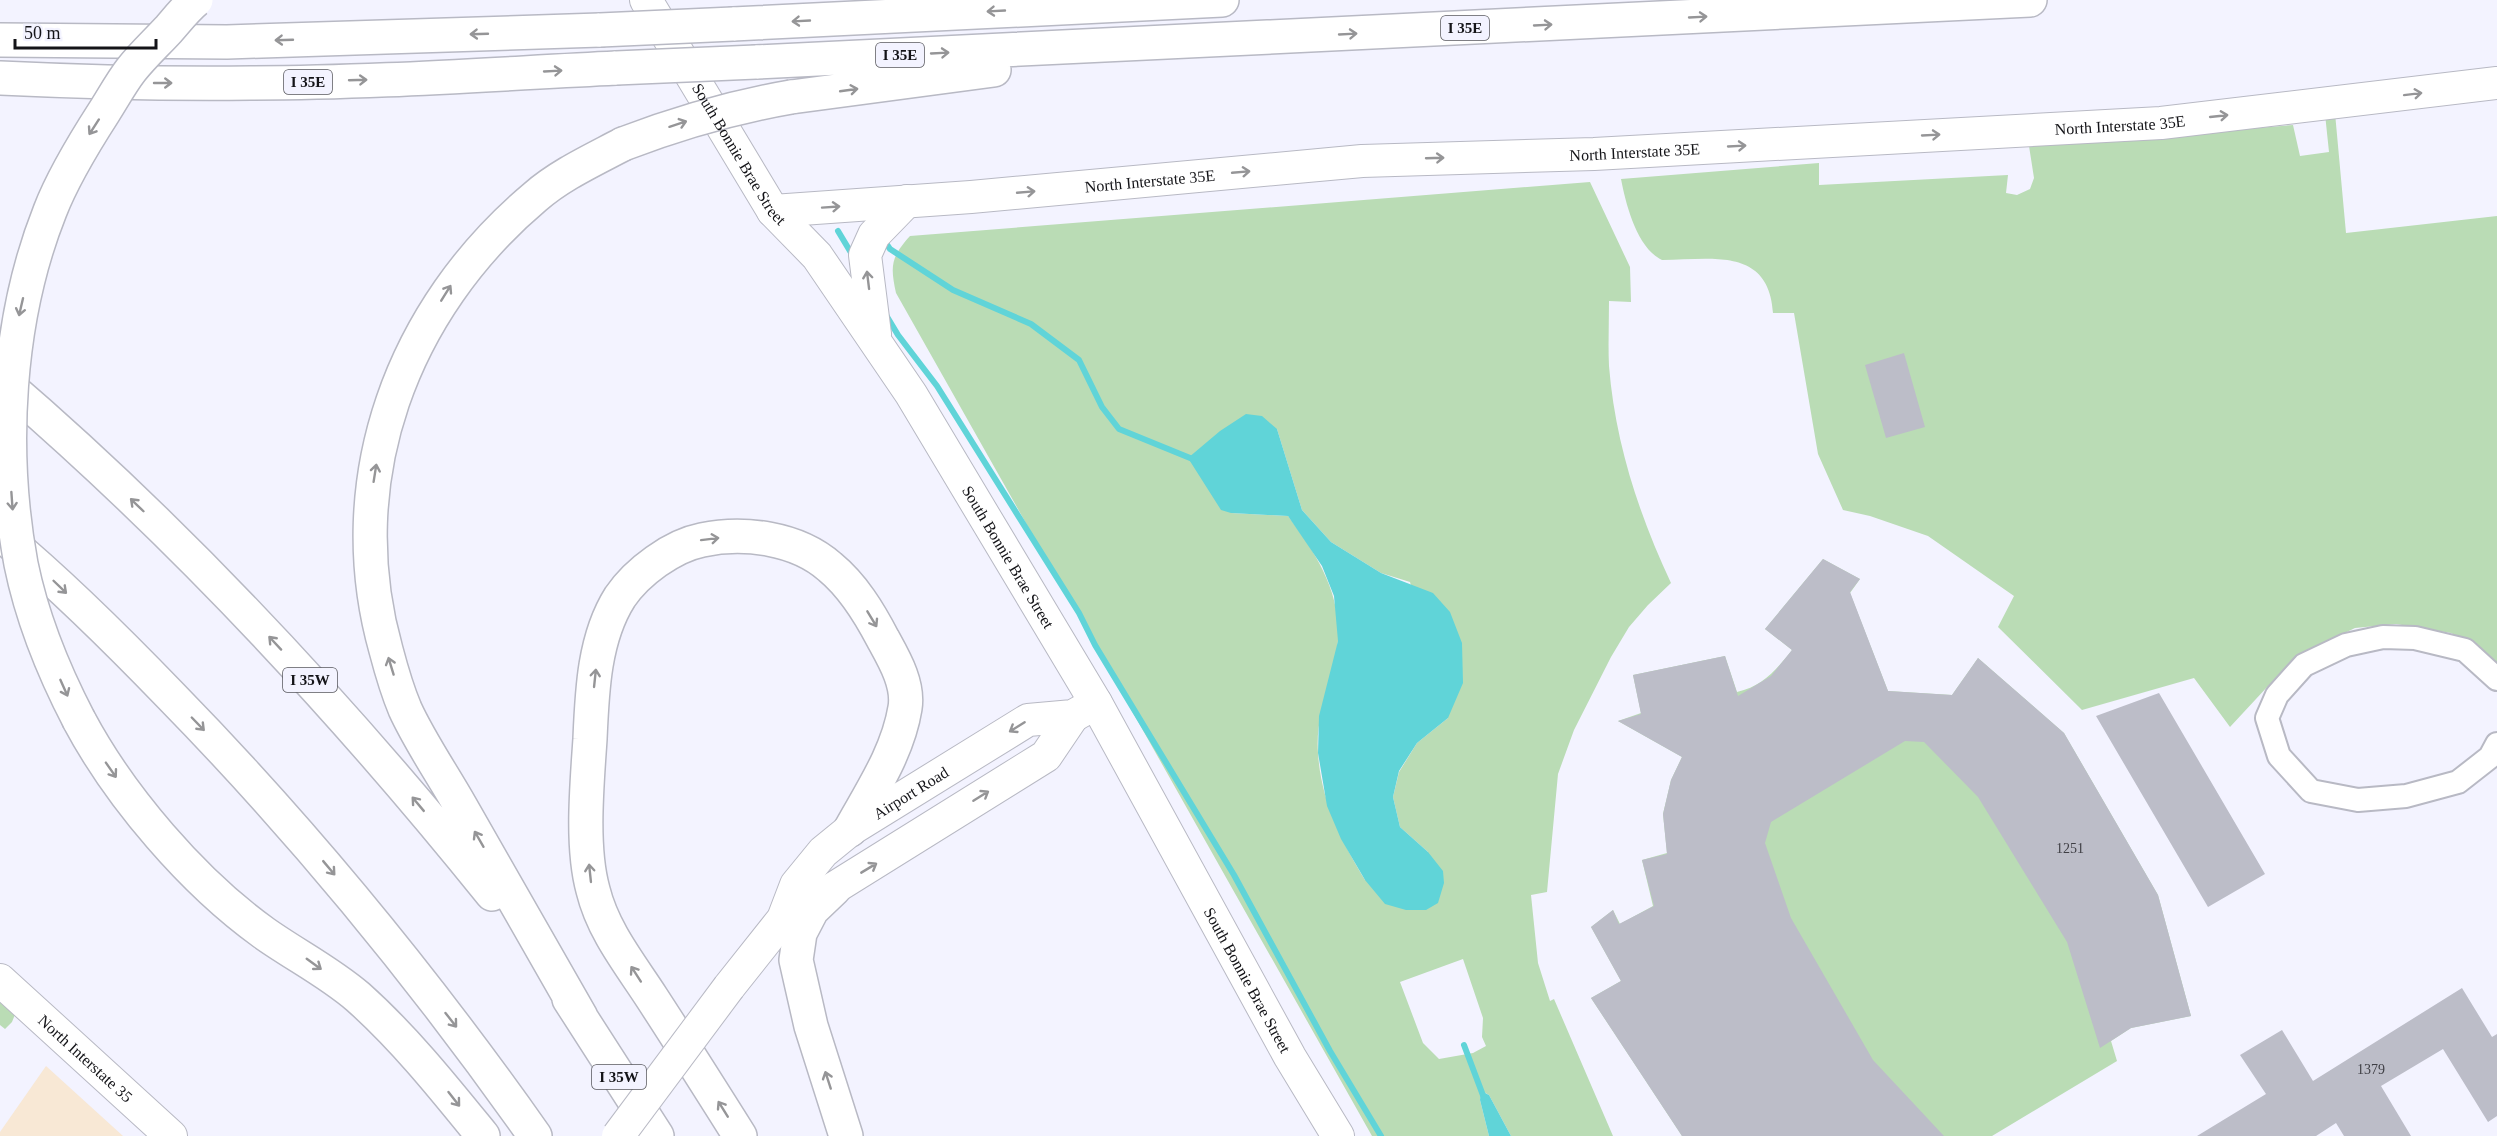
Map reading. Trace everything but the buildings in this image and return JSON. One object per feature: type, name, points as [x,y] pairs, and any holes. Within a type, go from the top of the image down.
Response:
[{"type":"highway","points":[[196,0],[131,70],[89,135],[50,210],[31,266],[17,324],[11,366],[8,432],[15,526],[21,564],[50,658],[90,741],[168,845],[219,896],[264,933],[306,958],[358,997],[435,1075],[483,1136]]},
{"type":"highway","points":[[0,40],[227,42],[600,30],[1222,0]]},
{"type":"highway","name":"I 35E","points":[[0,78],[87,82],[252,84],[383,80],[2030,0]]},
{"type":"highway","points":[[581,1017],[405,709],[381,632],[374,591],[370,517],[382,436],[412,353],[453,283],[509,220],[537,194],[623,144],[683,122],[724,110],[791,97],[987,71],[1290,37]]},
{"type":"highway","name":"I 35W","points":[[0,379],[109,477],[214,578],[391,772],[496,898],[581,1017],[657,1136]]},
{"type":"highway","points":[[0,534],[35,563],[132,656],[290,822],[412,968],[475,1051],[535,1136]]},
{"type":"highway","points":[[740,1136],[607,928],[592,889],[587,846],[587,788],[597,661],[604,628],[621,597],[638,577],[657,562],[699,540],[726,537],[778,541],[804,550],[829,565],[854,592],[895,660],[903,685],[906,705],[888,762],[850,830]]},
{"type":"highway","points":[[834,889],[812,910],[801,933],[796,960],[811,1026],[846,1136]]},
{"type":"main road","name":"South Bonnie Brae Street","points":[[646,0],[773,212],[817,256],[875,338],[1085,710],[1338,1136]]},
{"type":"main road","name":"North Interstate 35E","points":[[773,212],[1362,160],[1594,154],[2161,123],[2497,83]]},
{"type":"main road","points":[[875,338],[866,255],[874,235],[907,201]]},
{"type":"main road","name":"Airport Road","points":[[618,1136],[729,987],[783,919],[796,885],[823,852],[850,830],[1028,720],[1085,710]]},
{"type":"main road","name":"Airport Road","points":[[783,919],[1046,756],[1085,710]]},
{"type":"main road","name":"North Interstate 35","points":[[0,980],[171,1136]]},
{"type":"street","points":[[2497,679],[2465,650],[2415,638],[2382,637],[2346,645],[2304,665],[2277,695],[2267,718],[2278,756],[2311,791],[2358,800],[2406,796],[2458,782],[2490,757],[2497,744]]},
{"type":"shaded area","points":[[46,1066],[123,1136],[0,1136],[0,1132]]},
{"type":"green space","points":[[2335,113],[2346,233],[2497,216],[2497,664],[2481,649],[2451,633],[2396,624],[2355,628],[2295,657],[2230,727],[2194,678],[2082,710],[1998,627],[2014,596],[1928,536],[1870,516],[1843,510],[1818,454],[1794,313],[1773,313],[1769,291],[1761,276],[1749,267],[1734,261],[1717,259],[1662,260],[1653,254],[1639,236],[1634,225],[1621,179],[1819,163],[1819,185],[2008,175],[2006,193],[2017,195],[2030,189],[2034,178],[2029,146],[2293,125],[2300,156],[2329,152],[2325,114]]},
{"type":"green space","points":[[1590,182],[1630,267],[1631,302],[1609,301],[1609,358],[1612,394],[1630,478],[1671,583],[1629,627],[1574,730],[1558,774],[1547,892],[1531,895],[1538,963],[1550,1001],[1554,999],[1613,1136],[1511,1136],[1489,1095],[1482,1091],[1480,1100],[1489,1136],[1372,1136],[896,293],[893,276],[894,262],[899,250],[910,236]],"holes":[[[1277,429],[1302,510],[1331,542],[1381,573],[1410,582],[1448,718],[1417,743],[1399,772],[1393,797],[1400,827],[1428,852],[1365,880],[1334,819],[1320,771],[1319,725],[1338,641],[1338,623],[1331,590],[1317,559],[1288,516],[1231,513]],[[1463,959],[1483,1018],[1482,1037],[1486,1046],[1473,1053],[1439,1059],[1423,1043],[1400,982]]]},
{"type":"green space","points":[[1823,559],[1860,579],[1850,593],[1888,691],[1952,695],[1978,658],[2064,733],[2158,895],[2191,1016],[2131,1028],[2111,1041],[2117,1061],[1992,1136],[1682,1136],[1591,998],[1621,981],[1591,927],[1613,910],[1620,924],[1653,906],[1642,860],[1667,853],[1663,814],[1671,780],[1682,757],[1618,721],[1641,713],[1633,675],[1725,656],[1737,692],[1754,686],[1774,670],[1792,650],[1765,629]]},
{"type":"green space","points":[[0,989],[16,1012],[12,1022],[5,1029],[0,1025]]},
{"type":"water","points":[[1246,414],[1262,416],[1277,429],[1302,510],[1331,542],[1381,573],[1433,593],[1450,612],[1462,643],[1463,683],[1448,718],[1417,743],[1399,771],[1393,797],[1400,827],[1428,852],[1443,871],[1444,883],[1438,903],[1426,910],[1406,910],[1385,904],[1365,880],[1341,839],[1327,806],[1318,753],[1319,716],[1338,641],[1334,596],[1322,566],[1288,516],[1231,513],[1221,510],[1188,458],[1220,431]]},
{"type":"water","points":[[1481,1091],[1489,1095],[1511,1136],[1489,1136],[1480,1100]]},
{"type":"waterway","points":[[838,231],[853,256]]},
{"type":"waterway","points":[[883,239],[890,249],[953,290],[1031,324],[1079,360],[1102,407],[1119,429],[1195,460]]},
{"type":"waterway","points":[[886,315],[898,335],[937,386],[1079,613],[1095,645],[1234,875],[1330,1051],[1381,1136]]},
{"type":"waterway","points":[[1464,1045],[1484,1098]]}]
